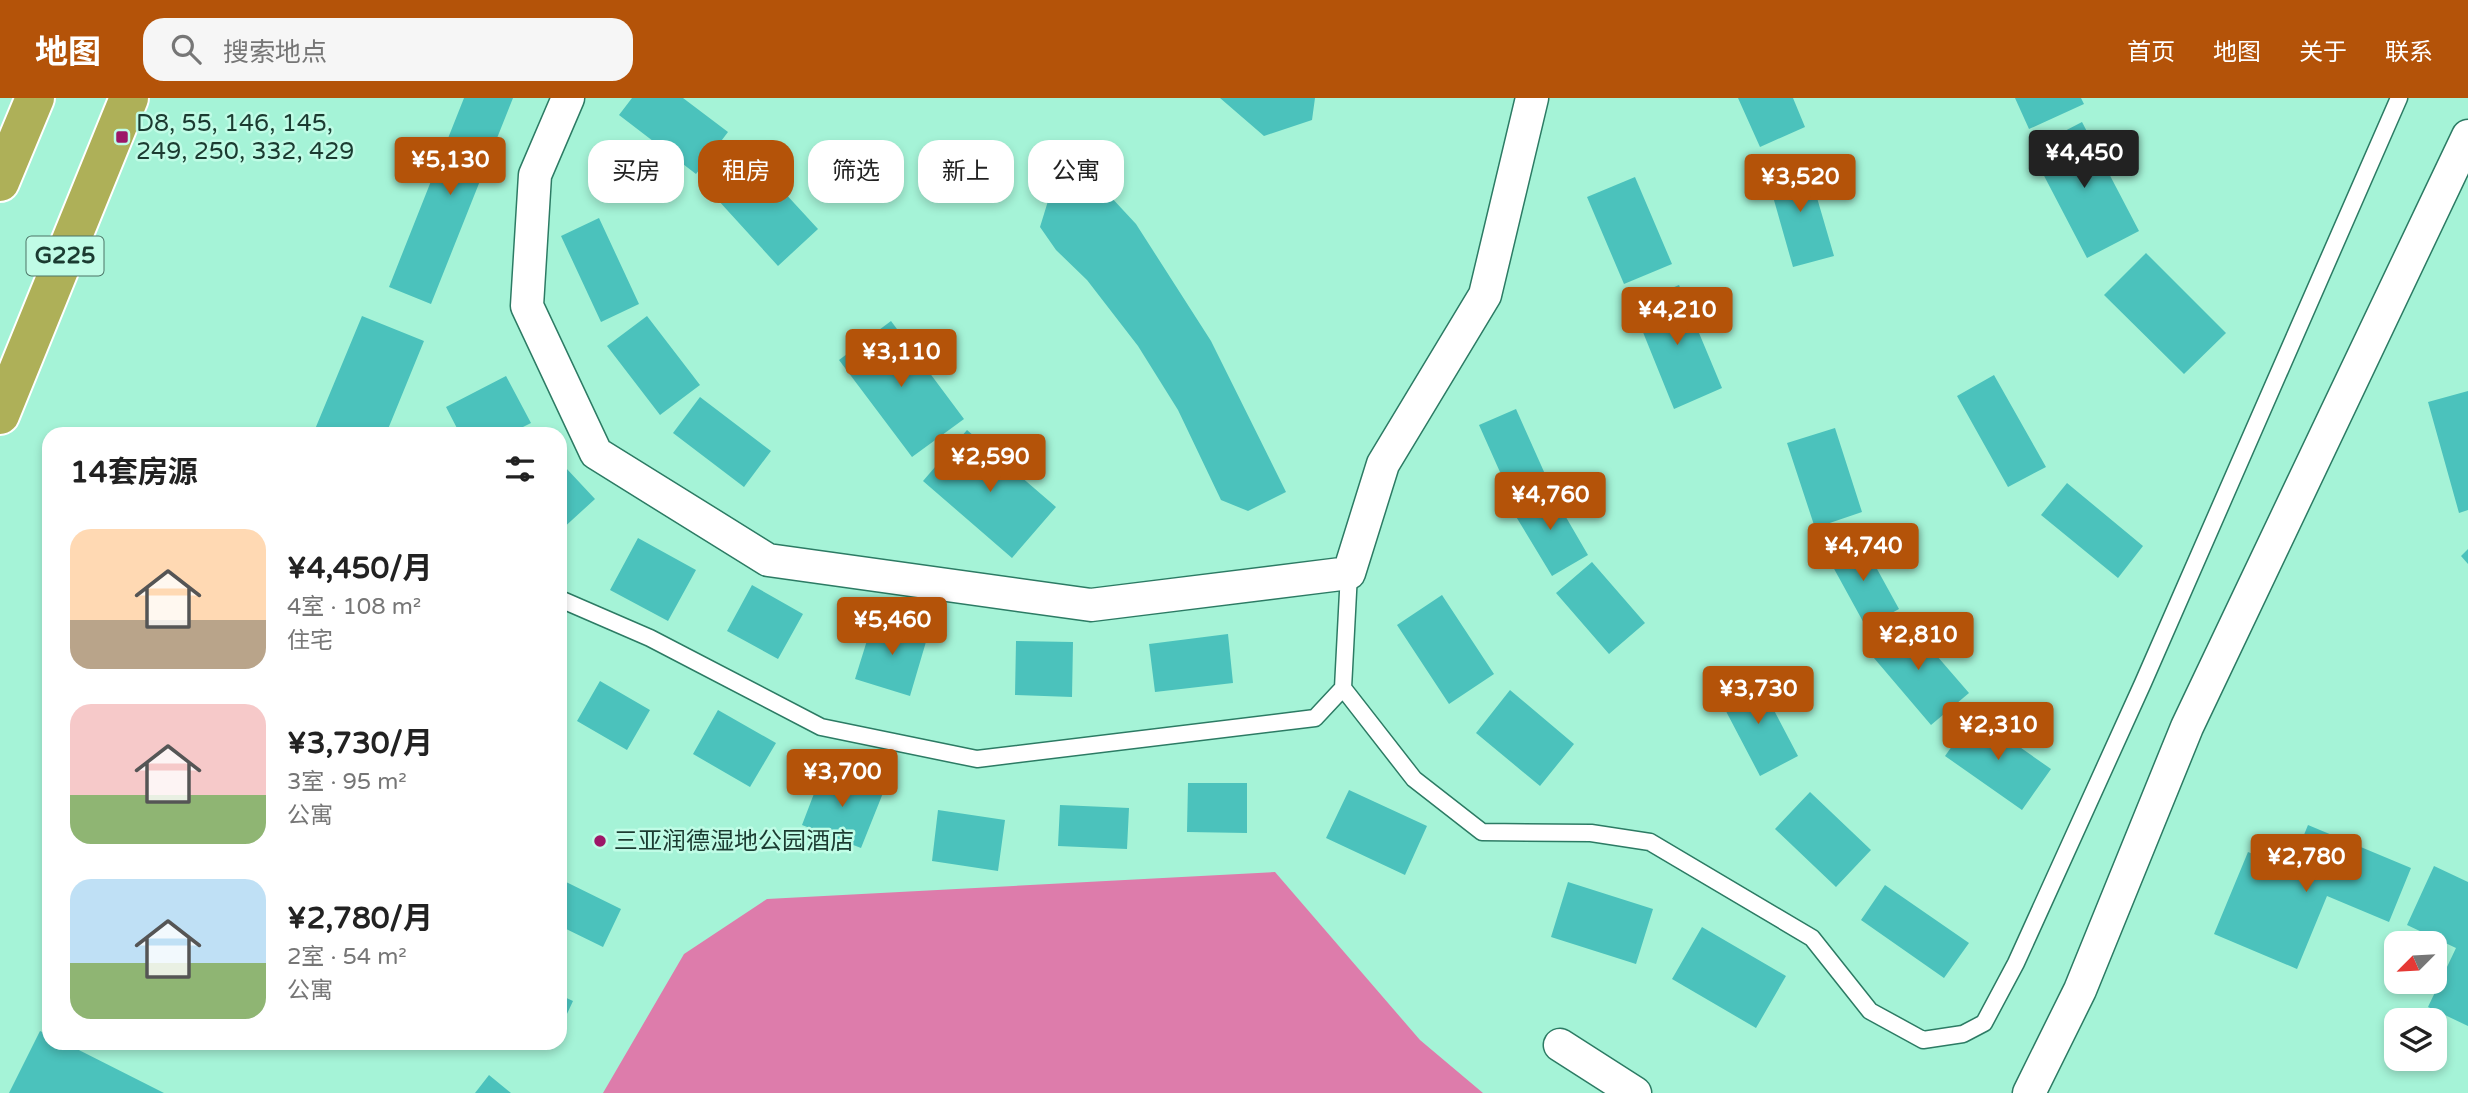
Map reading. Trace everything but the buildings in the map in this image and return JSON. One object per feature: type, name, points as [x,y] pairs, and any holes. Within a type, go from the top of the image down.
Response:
[{"type":"highway","points":[[0,182],[35,98]]},
{"type":"highway","name":"G225","points":[[0,415],[129,98]]},
{"type":"street","points":[[568,98],[535,175],[527,306],[596,453],[768,560],[1091,605],[1349,573],[1383,464],[1485,295],[1532,98]]},
{"type":"street","points":[[2029,1093],[2080,990],[2187,727],[2468,136]]},
{"type":"street","points":[[1560,1045],[1634,1093]]},
{"type":"lane","points":[[1343,688],[1413,779],[1482,832],[1591,833],[1650,842],[1812,938],[1870,1011],[1923,1040],[1963,1034],[1984,1023],[2016,963],[2143,683],[2399,98]]},
{"type":"lane","points":[[567,602],[650,638],[821,727],[977,759],[1315,718],[1343,688],[1349,573]]},
{"type":"shaded area","points":[[1275,872],[1420,1040],[1483,1093],[603,1093],[684,954],[767,899]]},
{"type":"place","name":"D8, 55, 146, 145, 249, 250, 332, 429","points":[[122,137]]},
{"type":"place","name":"三亚润德湿地公园酒店","points":[[600,841]]}]
